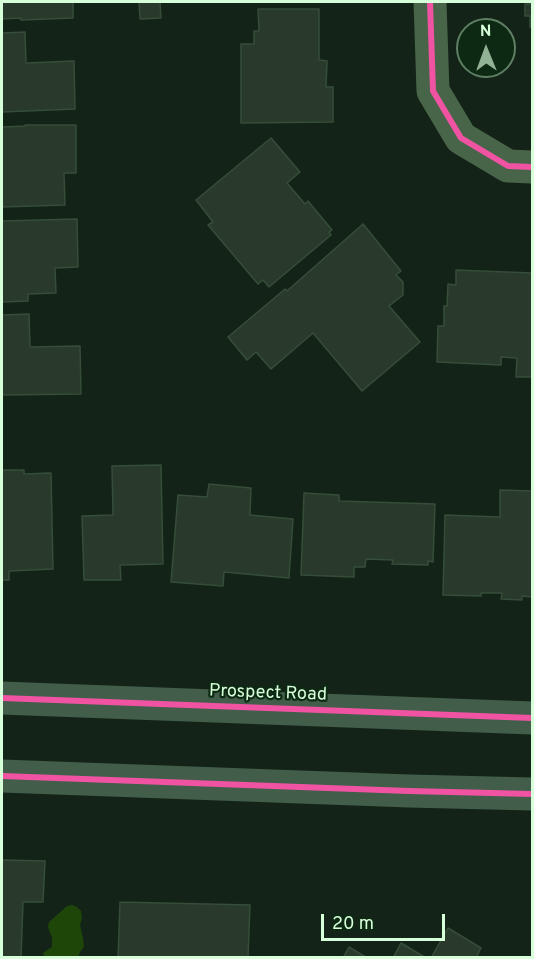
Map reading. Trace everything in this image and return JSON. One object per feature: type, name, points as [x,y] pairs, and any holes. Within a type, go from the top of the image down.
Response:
[{"type":"main road","name":"Prospect Road","points":[[2,698],[532,718]]},
{"type":"main road","points":[[2,776],[532,794]]},
{"type":"street","points":[[430,2],[434,91],[461,138],[507,166],[532,167]]},
{"type":"shaded area","points":[[72,905],[81,911],[80,925],[84,947],[78,957],[45,957],[43,953],[52,947],[49,922],[67,906]]},
{"type":"building","points":[[2,2],[73,2],[73,18],[2,19]]},
{"type":"building","points":[[139,2],[160,2],[161,18],[140,19]]},
{"type":"building","points":[[532,2],[532,27],[530,27],[530,16],[525,16],[525,4],[530,4]]},
{"type":"building","points":[[258,9],[319,9],[319,60],[327,61],[326,87],[333,87],[333,122],[241,123],[241,44],[254,44],[254,31],[259,31]]},
{"type":"building","points":[[25,32],[26,63],[74,61],[75,109],[2,112],[2,33]]},
{"type":"building","points":[[76,125],[76,173],[64,173],[65,205],[2,207],[2,127]]},
{"type":"building","points":[[271,138],[300,172],[287,183],[305,204],[308,201],[332,230],[329,232],[331,235],[269,287],[263,280],[258,284],[208,225],[213,222],[196,200]]},
{"type":"building","points":[[77,219],[78,267],[55,268],[56,293],[28,294],[28,301],[2,302],[2,221]]},
{"type":"building","points":[[363,224],[401,271],[396,275],[403,282],[403,295],[389,306],[420,342],[362,391],[313,333],[271,369],[256,352],[247,360],[228,337],[285,289],[287,291]]},
{"type":"building","points":[[456,270],[532,273],[532,377],[516,377],[517,358],[501,357],[501,365],[437,362],[438,326],[444,326],[444,306],[447,306],[448,284],[456,285]]},
{"type":"building","points":[[29,314],[30,347],[80,346],[81,394],[2,395],[2,315]]},
{"type":"building","points":[[161,465],[163,564],[120,565],[121,580],[84,580],[82,516],[113,515],[112,466]]},
{"type":"building","points":[[2,470],[24,470],[24,474],[51,473],[53,569],[9,571],[9,580],[2,580]]},
{"type":"building","points":[[209,484],[251,488],[250,515],[293,519],[289,578],[224,572],[223,586],[171,582],[178,495],[207,497]]},
{"type":"building","points":[[500,490],[532,491],[532,597],[522,596],[522,600],[501,599],[502,593],[481,593],[481,596],[443,595],[445,515],[500,517]]},
{"type":"building","points":[[304,493],[339,495],[339,501],[435,504],[433,562],[428,561],[428,565],[392,564],[393,560],[366,559],[365,567],[354,567],[354,577],[301,575]]},
{"type":"building","points":[[2,860],[45,861],[43,902],[23,902],[21,958],[2,958]]},
{"type":"building","points":[[120,902],[250,905],[248,958],[118,958]]},
{"type":"building","points":[[448,928],[481,948],[476,958],[431,958]]},
{"type":"building","points":[[401,943],[426,958],[393,958]]},
{"type":"building","points":[[349,947],[367,958],[343,958]]},
{"type":"cycle path","points":[[430,2],[433,91],[461,138],[508,166],[532,167]]},
{"type":"cycle path","points":[[2,698],[532,718]]},
{"type":"cycle path","points":[[2,776],[532,794]]}]
